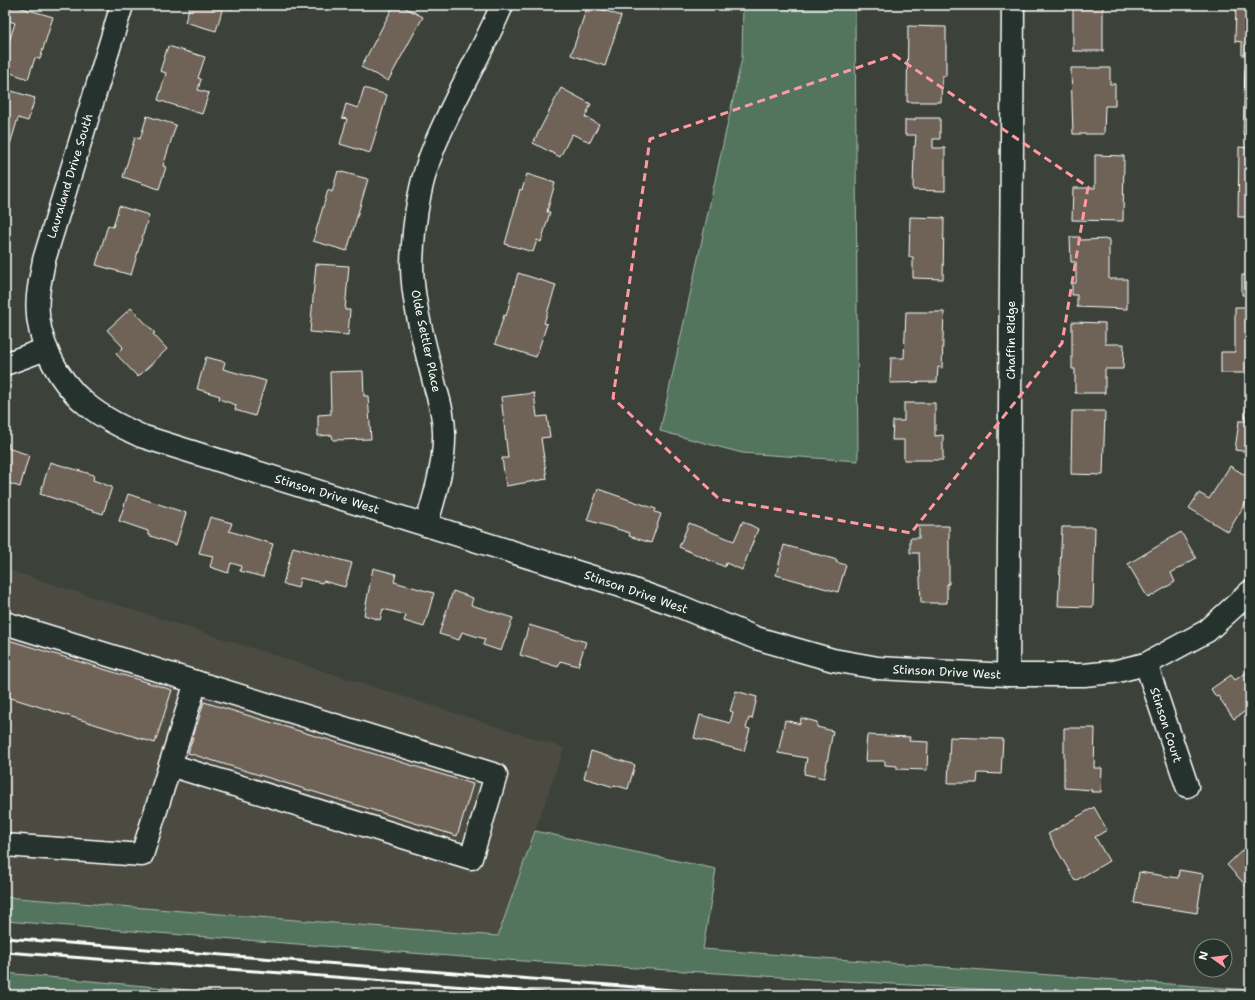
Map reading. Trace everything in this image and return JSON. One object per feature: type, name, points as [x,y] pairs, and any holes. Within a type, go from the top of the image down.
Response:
[{"type":"street","name":"Lauraland Drive South","points":[[46,349],[39,324],[38,297],[44,260],[122,5]]},
{"type":"street","name":"Olde Settler Place","points":[[426,525],[435,495],[444,440],[442,412],[418,314],[412,266],[414,227],[421,188],[434,148],[502,5]]},
{"type":"street","name":"Chaffin Ridge","points":[[1008,675],[1013,5]]},
{"type":"street","points":[[5,364],[46,349]]},
{"type":"street","name":"Stinson Drive West","points":[[46,349],[63,378],[86,403],[114,423],[141,436],[631,589],[679,606],[756,638],[833,660],[878,668],[1008,675],[1106,673],[1146,664],[1207,631],[1250,592]]},
{"type":"street","points":[[5,623],[496,775],[471,858],[170,765]]},
{"type":"street","name":"Stinson Court","points":[[1146,664],[1187,786]]},
{"type":"street","points":[[5,845],[142,855],[196,682]]},
{"type":"highlighted area","points":[[894,55],[1088,187],[1062,343],[911,533],[719,499],[613,398],[650,139]]},
{"type":"shaded area","points":[[5,569],[564,748],[498,936],[5,897]]},
{"type":"green space","points":[[743,5],[855,5],[858,461],[742,453],[660,431],[742,58]]},
{"type":"green space","points":[[535,831],[716,869],[703,949],[1250,990],[1250,995],[1070,995],[475,958],[5,921],[5,897],[498,936]]},
{"type":"green space","points":[[5,973],[242,995],[5,995]]},
{"type":"building","points":[[12,5],[53,17],[40,59],[35,58],[28,79],[5,71],[5,54],[15,23],[7,20]]},
{"type":"building","points":[[190,5],[233,5],[232,9],[223,7],[216,31],[185,22]]},
{"type":"building","points":[[394,5],[400,5],[423,17],[388,81],[361,67]]},
{"type":"building","points":[[1073,5],[1103,5],[1103,51],[1073,51]]},
{"type":"building","points":[[1236,5],[1250,5],[1250,55],[1242,55],[1242,42],[1235,41]]},
{"type":"building","points":[[592,6],[621,16],[605,66],[571,55],[586,10],[590,12]]},
{"type":"building","points":[[908,26],[946,27],[946,76],[942,76],[941,102],[907,102]]},
{"type":"building","points":[[168,46],[205,57],[198,78],[201,79],[198,90],[209,93],[202,114],[158,100],[166,73],[160,71]]},
{"type":"building","points":[[1071,68],[1110,68],[1110,84],[1115,84],[1115,106],[1105,106],[1104,134],[1073,134]]},
{"type":"building","points":[[1245,69],[1250,69],[1250,135],[1243,134]]},
{"type":"building","points":[[364,88],[387,95],[370,153],[340,144],[347,119],[342,118],[346,104],[358,108]]},
{"type":"building","points":[[561,88],[591,104],[585,117],[599,124],[590,142],[572,134],[560,157],[533,143]]},
{"type":"building","points":[[5,89],[35,98],[28,121],[18,118],[5,161]]},
{"type":"building","points":[[147,116],[176,125],[163,166],[166,167],[159,189],[123,177],[135,137],[140,139]]},
{"type":"building","points":[[915,118],[940,118],[940,139],[933,139],[933,148],[945,148],[945,191],[913,190],[914,146],[915,147],[916,135],[905,135],[905,120],[915,120]]},
{"type":"building","points":[[1239,147],[1250,148],[1250,217],[1238,217]]},
{"type":"building","points":[[1095,155],[1124,156],[1123,221],[1072,220],[1073,188],[1095,188]]},
{"type":"building","points":[[338,171],[368,179],[347,251],[313,241],[328,190],[332,192]]},
{"type":"building","points":[[527,174],[555,183],[547,212],[550,212],[541,242],[537,240],[533,252],[505,244],[520,189],[522,190]]},
{"type":"building","points":[[5,178],[10,179],[5,197]]},
{"type":"building","points":[[119,206],[149,215],[131,275],[96,265],[108,225],[113,227]]},
{"type":"building","points":[[910,217],[944,218],[943,279],[913,278],[913,257],[909,257]]},
{"type":"building","points":[[1247,229],[1250,229],[1250,295],[1242,295],[1242,275],[1248,275]]},
{"type":"building","points":[[1070,237],[1080,237],[1080,240],[1109,239],[1109,279],[1127,279],[1127,309],[1077,307],[1077,295],[1072,295],[1072,283],[1076,283],[1076,262],[1071,262]]},
{"type":"building","points":[[316,264],[349,266],[345,310],[350,310],[348,335],[310,332]]},
{"type":"building","points":[[518,273],[556,285],[544,323],[547,324],[536,357],[495,344],[504,315],[506,316]]},
{"type":"building","points":[[1235,307],[1250,307],[1250,373],[1221,373],[1221,352],[1235,352]]},
{"type":"building","points":[[131,308],[155,333],[153,334],[167,349],[138,377],[116,354],[123,347],[107,330]]},
{"type":"building","points":[[906,312],[944,312],[942,368],[938,367],[937,382],[890,383],[891,358],[904,358]]},
{"type":"building","points":[[1072,322],[1105,323],[1105,344],[1124,344],[1123,369],[1105,369],[1105,393],[1075,393],[1075,369],[1072,369]]},
{"type":"building","points":[[206,357],[225,362],[223,369],[266,381],[255,416],[235,410],[236,405],[219,399],[220,396],[197,389]]},
{"type":"building","points":[[363,371],[364,396],[368,396],[371,439],[333,440],[332,435],[318,436],[318,415],[331,414],[330,372]]},
{"type":"building","points":[[1248,391],[1250,391],[1250,452],[1235,450],[1239,421],[1245,421]]},
{"type":"building","points":[[534,393],[537,417],[547,416],[550,437],[541,438],[547,479],[506,486],[502,458],[508,458],[501,397]]},
{"type":"building","points":[[904,403],[935,403],[935,436],[943,435],[943,460],[904,460],[904,440],[892,440],[893,421],[904,421]]},
{"type":"building","points":[[1072,411],[1105,411],[1103,475],[1071,474]]},
{"type":"building","points":[[5,443],[9,444],[8,448],[29,455],[20,487],[5,482]]},
{"type":"building","points":[[50,462],[94,475],[93,480],[112,487],[103,514],[40,494]]},
{"type":"building","points":[[1230,466],[1250,478],[1250,505],[1246,502],[1228,532],[1189,508],[1199,493],[1209,499]]},
{"type":"building","points":[[598,489],[656,509],[655,512],[661,514],[651,543],[629,536],[630,533],[587,520]]},
{"type":"building","points":[[128,494],[186,513],[176,545],[148,535],[148,531],[119,521]]},
{"type":"building","points":[[210,517],[232,523],[229,531],[273,544],[263,577],[240,571],[241,566],[231,563],[228,573],[210,567],[213,556],[199,553]]},
{"type":"building","points":[[743,521],[758,529],[742,570],[726,563],[725,567],[679,547],[689,523],[734,541]]},
{"type":"building","points":[[919,526],[949,526],[949,584],[947,584],[947,603],[921,603],[919,553],[910,553],[910,538],[919,538]]},
{"type":"building","points":[[1062,527],[1095,527],[1093,607],[1058,606]]},
{"type":"building","points":[[1181,532],[1196,558],[1171,573],[1175,582],[1148,598],[1128,564]]},
{"type":"building","points":[[784,545],[837,560],[836,562],[846,565],[838,592],[776,575]]},
{"type":"building","points":[[293,547],[352,563],[345,587],[323,581],[322,583],[300,578],[298,588],[283,584]]},
{"type":"building","points":[[373,568],[396,574],[394,582],[434,593],[424,627],[404,621],[406,615],[383,609],[380,620],[364,615]]},
{"type":"building","points":[[453,591],[473,598],[471,605],[513,618],[501,651],[483,645],[485,639],[462,632],[459,640],[439,634]]},
{"type":"building","points":[[529,625],[586,642],[578,666],[560,661],[558,667],[520,655]]},
{"type":"building","points":[[5,639],[172,690],[155,743],[5,696]]},
{"type":"building","points":[[1250,670],[1250,708],[1234,719],[1218,696],[1216,697],[1211,689],[1231,675],[1235,680]]},
{"type":"building","points":[[736,691],[757,697],[752,719],[749,718],[746,728],[750,729],[744,751],[694,738],[700,715],[730,723],[733,712],[730,711]]},
{"type":"building","points":[[204,702],[473,784],[457,836],[188,753]]},
{"type":"building","points":[[801,718],[817,722],[817,727],[833,731],[824,778],[804,774],[807,758],[778,753],[785,720],[800,724]]},
{"type":"building","points":[[1064,728],[1095,728],[1094,768],[1102,768],[1101,792],[1064,788]]},
{"type":"building","points":[[867,735],[910,737],[909,741],[928,742],[927,770],[897,769],[897,766],[885,765],[885,761],[865,761]]},
{"type":"building","points":[[950,737],[1003,739],[1001,774],[978,773],[977,783],[948,783]]},
{"type":"building","points":[[591,751],[635,765],[628,789],[614,785],[614,787],[584,778]]},
{"type":"building","points":[[1094,807],[1107,830],[1095,837],[1109,861],[1075,881],[1048,834]]},
{"type":"building","points":[[1250,843],[1250,888],[1249,889],[1227,865]]},
{"type":"building","points":[[1179,870],[1203,874],[1197,913],[1134,903],[1139,872],[1178,878]]},
{"type":"railway","points":[[5,938],[738,995]]},
{"type":"railway","points":[[5,952],[572,995]]}]
